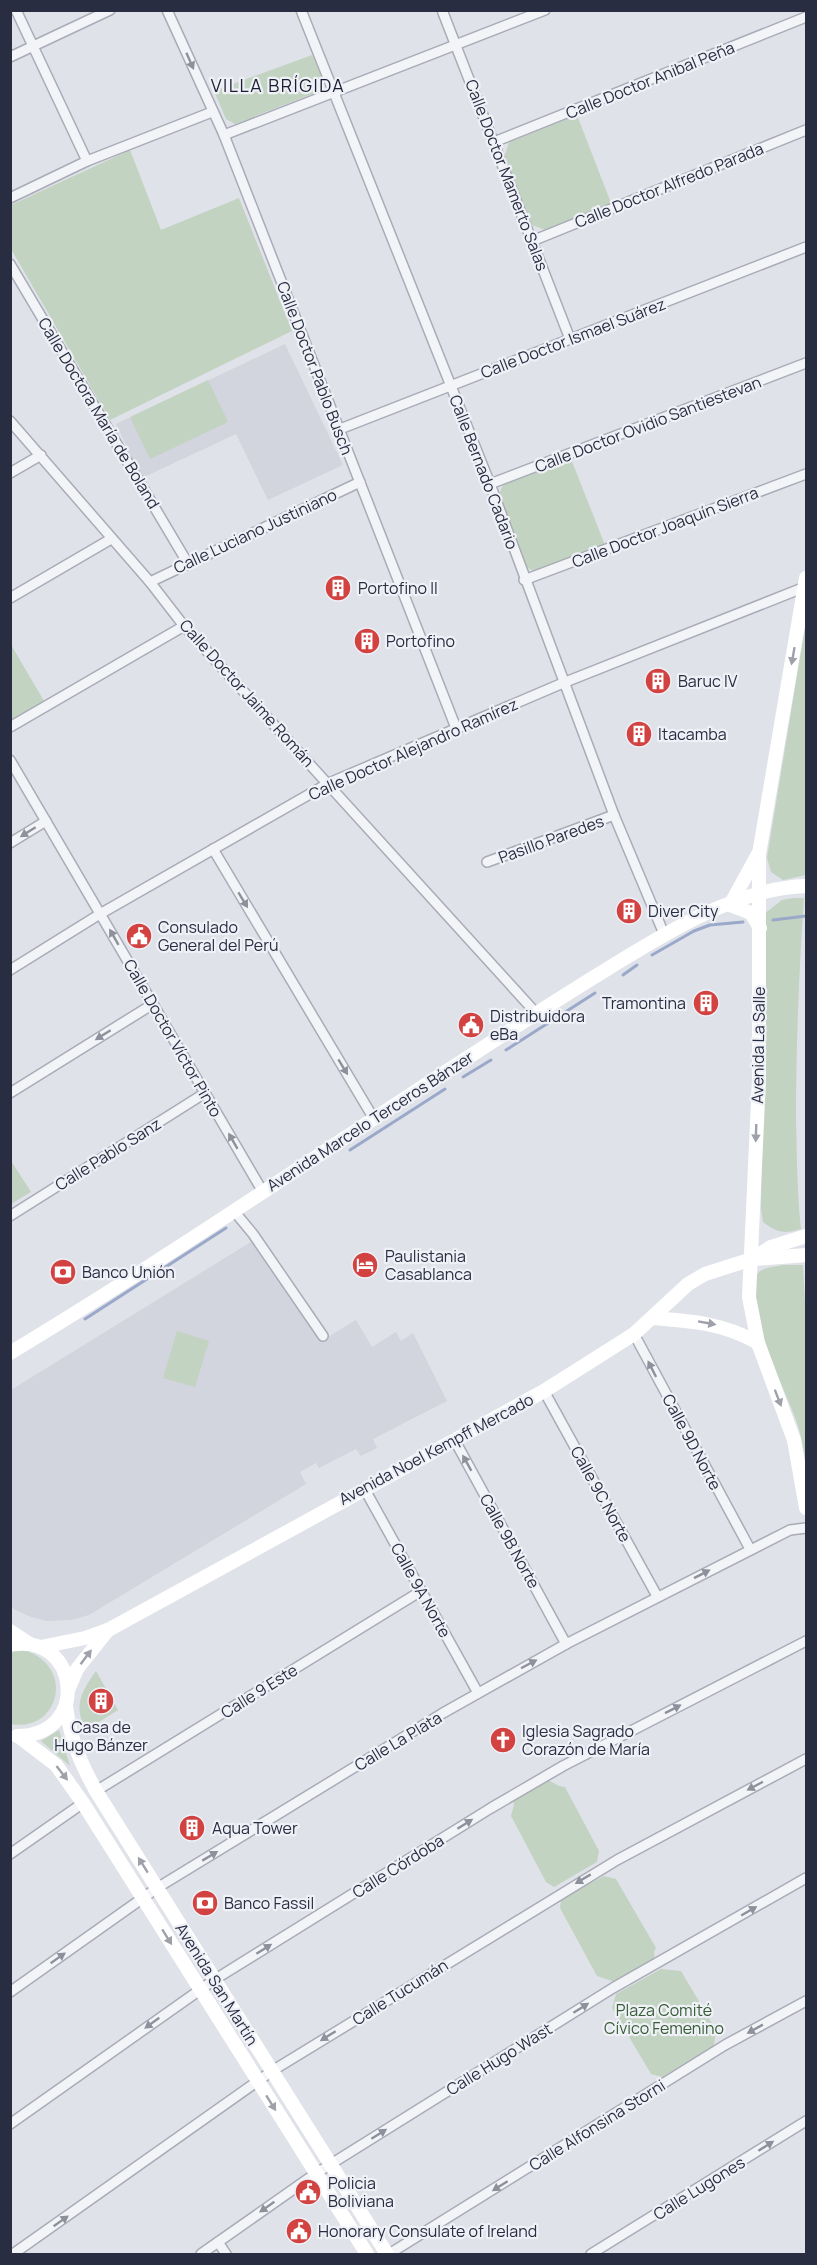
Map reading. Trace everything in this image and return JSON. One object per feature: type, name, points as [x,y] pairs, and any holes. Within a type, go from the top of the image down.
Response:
[{"type":"main road","name":"Avenida La Salle","points":[[806,582],[759,854],[759,1079],[749,1297],[758,1343],[794,1440],[807,1508]]},
{"type":"main road","points":[[759,854],[730,905],[751,913],[760,928]]},
{"type":"main road","name":"Avenida Marcelo Terceros Bánzer","points":[[10,1353],[234,1211],[536,1013],[664,934],[760,893],[783,887],[806,886]]},
{"type":"main road","name":"Avenida Noel Kempff Mercado","points":[[10,1646],[36,1646],[85,1638],[110,1629],[544,1391],[634,1334],[688,1284],[705,1274],[752,1258],[771,1247],[800,1238]]},
{"type":"main road","name":"Avenida Noel Kempff Mercado","points":[[752,1258],[802,1256]]},
{"type":"main road","points":[[652,1318],[710,1323],[758,1343]]},
{"type":"main road","name":"Avenida Noel Kempff Mercado","points":[[66,1706],[77,1669],[110,1629]]},
{"type":"main road","points":[[10,1631],[52,1655],[61,1665],[67,1677],[69,1690]]},
{"type":"main road","points":[[14,1735],[33,1735],[47,1730],[59,1719],[66,1706]]},
{"type":"main road","name":"Avenida San Martín","points":[[66,1706],[69,1731],[85,1771],[96,1791],[388,2254]]},
{"type":"main road","name":"Avenida San Martín","points":[[14,1735],[56,1765],[83,1803],[367,2254]]},
{"type":"street","points":[[16,10],[87,160]]},
{"type":"street","points":[[10,57],[110,10]]},
{"type":"street","name":"Calle Doctor Pablo Busch","points":[[167,10],[224,135],[456,728]]},
{"type":"street","name":"Calle Bernado Cadario","points":[[301,10],[490,484],[614,815],[664,934]]},
{"type":"street","name":"Calle Doctor Mamerto Salas","points":[[442,10],[570,339]]},
{"type":"street","points":[[224,135],[545,10]]},
{"type":"street","name":"Calle Doctor Anibal Peña","points":[[494,142],[807,17]]},
{"type":"street","points":[[10,198],[87,160],[212,112]]},
{"type":"street","name":"Calle Doctor Alfredo Parada","points":[[532,241],[807,130]]},
{"type":"street","name":"Calle Doctor Ismael Suárez","points":[[340,429],[807,246]]},
{"type":"street","name":"Calle Doctora María de Boland","points":[[10,264],[187,562]]},
{"type":"street","name":"Calle Doctor Ovidio Santiestevan","points":[[490,484],[807,363]]},
{"type":"street","name":"Calle Doctor Jaime Román","points":[[10,422],[42,455],[111,539],[150,582],[184,626],[536,1013]]},
{"type":"street","points":[[10,473],[42,455]]},
{"type":"street","name":"Calle Doctor Joaquín Sierra","points":[[525,580],[807,474]]},
{"type":"street","name":"Calle Luciano Justiniano","points":[[150,582],[187,562],[360,482]]},
{"type":"street","points":[[10,598],[111,539]]},
{"type":"street","name":"Calle Doctor Alejandro Ramírez","points":[[10,970],[100,914],[329,783],[806,582]]},
{"type":"street","points":[[10,727],[184,626]]},
{"type":"street","name":"Calle Doctor Víctor Pinto","points":[[10,760],[263,1192]]},
{"type":"street","name":"Pasillo Paredes","points":[[487,862],[614,815]]},
{"type":"street","points":[[10,843],[46,821]]},
{"type":"street","points":[[213,849],[374,1119]]},
{"type":"street","points":[[10,1093],[153,1004]]},
{"type":"street","name":"Calle Pablo Sanz","points":[[10,1216],[205,1093]]},
{"type":"street","points":[[234,1211],[254,1234],[323,1336]]},
{"type":"street","name":"Calle 9D Norte","points":[[634,1334],[750,1549]]},
{"type":"street","name":"Calle 9C Norte","points":[[544,1391],[657,1596]]},
{"type":"street","name":"Calle 9B Norte","points":[[454,1439],[566,1644]]},
{"type":"street","name":"Calle 9A Norte","points":[[364,1488],[478,1693]]},
{"type":"street","name":"Calle La Plata","points":[[10,1992],[158,1888],[478,1693],[566,1644],[750,1549],[790,1530],[807,1528]]},
{"type":"street","name":"Calle 9 Este","points":[[96,1791],[421,1591]]},
{"type":"street","name":"Calle Córdoba","points":[[10,2124],[200,1989],[563,1766],[807,1641]]},
{"type":"street","name":"Calle Tucumán","points":[[13,2254],[272,2071],[617,1860],[807,1759]]},
{"type":"street","points":[[10,1854],[83,1803]]},
{"type":"street","name":"Calle Hugo Wast","points":[[201,2254],[330,2164],[613,1988],[807,1878]]},
{"type":"street","name":"Calle Alfonsina Storni","points":[[388,2254],[725,2045],[807,2001]]},
{"type":"street","name":"Calle Lugones","points":[[591,2254],[807,2121]]},
{"type":"street","points":[[218,2242],[226,2254]]},
{"type":"shaded area","points":[[285,344],[343,465],[268,500],[236,434],[142,478],[116,424]]},
{"type":"shaded area","points":[[254,1240],[323,1340],[356,1320],[372,1347],[396,1332],[401,1341],[413,1333],[447,1401],[373,1439],[377,1448],[361,1456],[356,1449],[319,1468],[316,1463],[300,1472],[306,1484],[89,1615],[71,1620],[47,1621],[15,1610],[11,1606],[11,1390]]},
{"type":"green space","points":[[312,55],[323,80],[317,92],[235,124],[226,119],[214,91]]},
{"type":"green space","points":[[577,115],[611,203],[545,230],[532,225],[505,155],[509,142]]},
{"type":"green space","points":[[130,150],[161,230],[239,198],[292,331],[110,420],[11,249],[11,205]]},
{"type":"green space","points":[[208,380],[228,422],[150,459],[130,417]]},
{"type":"green space","points":[[571,459],[605,545],[538,570],[531,570],[527,567],[499,494],[503,485]]},
{"type":"green space","points":[[806,621],[806,875],[783,880],[771,872],[767,858]]},
{"type":"green space","points":[[10,643],[44,701],[11,720],[10,720]]},
{"type":"green space","points":[[804,898],[796,1091],[797,1174],[801,1229],[785,1232],[763,1222],[761,1208],[764,914],[782,900]]},
{"type":"green space","points":[[10,1159],[31,1192],[11,1204],[10,1204]]},
{"type":"green space","points":[[783,1265],[803,1265],[806,1320],[806,1465],[798,1425],[759,1323],[753,1286],[759,1272]]},
{"type":"green space","points":[[177,1331],[209,1341],[195,1387],[163,1378]]},
{"type":"green space","points":[[24,1650],[41,1658],[51,1670],[56,1683],[55,1697],[50,1709],[40,1719],[27,1724],[11,1724],[11,1651]]},
{"type":"green space","points":[[96,1671],[118,1710],[86,1730],[80,1714],[80,1699]]},
{"type":"green space","points":[[59,1730],[70,1766],[41,1741]]},
{"type":"green space","points":[[548,1780],[565,1787],[599,1851],[597,1862],[554,1887],[546,1882],[511,1816],[513,1800]]},
{"type":"green space","points":[[604,1876],[616,1879],[656,1948],[655,1961],[615,1982],[597,1976],[560,1908],[561,1899]]},
{"type":"green space","name":"Plaza Comité Cívico Femenino","points":[[661,1969],[681,1971],[716,2030],[714,2046],[662,2077],[651,2074],[612,2008],[616,1994]]},
{"type":"waterway","points":[[773,920],[806,916]]},
{"type":"waterway","points":[[652,955],[694,931],[710,925],[743,922]]},
{"type":"waterway","points":[[623,975],[637,965]]},
{"type":"waterway","points":[[506,1050],[595,993]]},
{"type":"waterway","points":[[463,1077],[491,1060]]},
{"type":"waterway","points":[[350,1150],[445,1089]]},
{"type":"waterway","points":[[85,1319],[226,1228]]},
{"type":"place","name":"Portofino II","points":[[338,588]]},
{"type":"place","name":"Portofino","points":[[367,641]]},
{"type":"place","name":"Baruc IV","points":[[658,681]]},
{"type":"place","name":"Itacamba","points":[[639,734]]},
{"type":"place","name":"Diver City","points":[[629,911]]},
{"type":"place","name":"Consulado General del Perú","points":[[139,936]]},
{"type":"place","name":"Tramontina","points":[[706,1003]]},
{"type":"place","name":"Distribuidora eBa","points":[[471,1025]]},
{"type":"place","name":"Paulistania Casablanca","points":[[365,1265]]},
{"type":"place","name":"Banco Unión","points":[[63,1272]]},
{"type":"place","name":"Casa de Hugo Bánzer","points":[[101,1701]]},
{"type":"place","name":"Iglesia Sagrado Corazón de María","points":[[503,1740]]},
{"type":"place","name":"Aqua Tower","points":[[192,1828]]},
{"type":"place","name":"Banco Fassil","points":[[205,1903]]},
{"type":"place","name":"Policia Boliviana","points":[[308,2192]]},
{"type":"place","name":"Honorary Consulate of Ireland","points":[[299,2231]]},
{"type":"district","name":"VILLA BRÍGIDA","points":[[278,85]]}]
